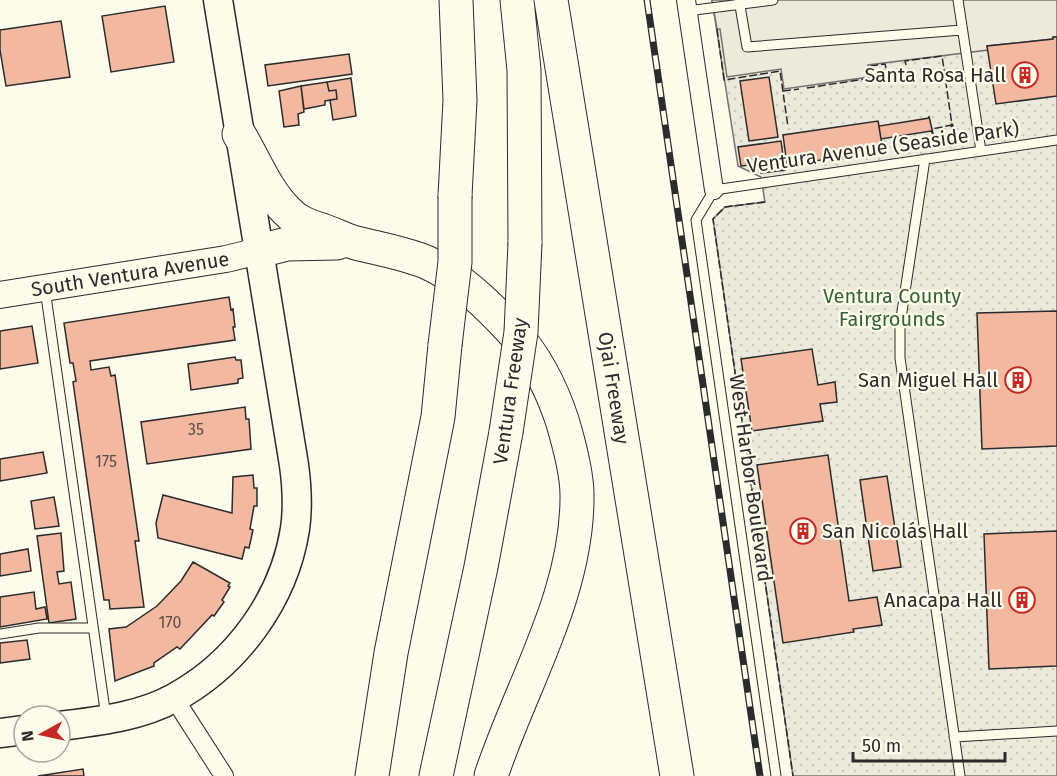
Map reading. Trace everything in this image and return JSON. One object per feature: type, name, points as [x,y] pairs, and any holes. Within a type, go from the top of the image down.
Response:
[{"type":"highway","points":[[356,774],[391,653],[438,417],[454,262],[460,100],[456,0]]},
{"type":"highway","name":"Ventura Freeway","points":[[436,776],[481,567],[506,432],[521,332],[525,243],[524,70],[517,0]]},
{"type":"highway","name":"Ojai Freeway","points":[[551,0],[677,776]]},
{"type":"highway","points":[[239,134],[275,197],[286,211],[304,224],[354,242],[405,253],[438,267],[488,305],[531,352],[551,389],[567,435],[577,494],[573,543],[544,643],[500,748],[491,776]]},
{"type":"highway","points":[[259,251],[287,244],[354,242]]},
{"type":"main road","points":[[72,724],[107,720],[144,710],[174,698],[219,665],[244,640],[258,621],[281,578],[295,529],[297,496],[294,465],[218,0]]},
{"type":"main road","name":"South Ventura Avenue","points":[[0,295],[226,259],[259,251]]},
{"type":"street","points":[[687,6],[714,190]]},
{"type":"street","points":[[174,698],[224,776]]},
{"type":"lane","points":[[687,6],[773,0]]},
{"type":"lane","points":[[958,0],[981,151]]},
{"type":"lane","points":[[740,2],[747,47],[962,30]]},
{"type":"lane","name":"Ventura Avenue (Seaside Park)","points":[[714,190],[1057,140]]},
{"type":"lane","points":[[925,159],[900,325],[900,358],[960,776]]},
{"type":"lane","name":"West Harbor Boulevard","points":[[714,190],[696,220],[776,776]]},
{"type":"lane","points":[[45,289],[107,720]]},
{"type":"lane","points":[[0,634],[39,628],[93,628]]},
{"type":"lane","points":[[954,737],[1057,731]]},
{"type":"green space","name":"Ventura County Fairgrounds","points":[[712,0],[1057,0],[1057,776],[793,776],[713,219],[725,207],[765,202],[761,177],[738,166]]},
{"type":"shaded area","points":[[712,0],[1057,0],[1057,37],[987,46],[988,50],[868,65],[869,77],[784,89],[781,69],[727,77],[720,29],[717,29]]},
{"type":"building","points":[[165,6],[174,62],[111,72],[102,16]]},
{"type":"building","points":[[61,21],[70,77],[6,86],[0,50],[0,30]]},
{"type":"building","name":"Santa Rosa Hall","points":[[1057,37],[1057,96],[996,104],[987,46],[1053,39]]},
{"type":"building","points":[[349,54],[352,74],[268,86],[265,65]]},
{"type":"building","points":[[769,77],[778,137],[749,141],[740,81]]},
{"type":"building","points":[[351,78],[356,116],[333,120],[330,100],[337,99],[336,90],[329,91],[327,82]]},
{"type":"building","points":[[327,82],[329,91],[336,90],[337,99],[325,101],[325,105],[304,109],[301,86]]},
{"type":"building","points":[[301,86],[304,112],[298,114],[299,125],[284,127],[279,91]]},
{"type":"building","points":[[929,116],[933,134],[931,131],[881,139],[879,126],[929,118]]},
{"type":"building","points":[[878,121],[883,151],[787,165],[783,135]]},
{"type":"building","points":[[781,141],[785,170],[761,173],[760,164],[741,166],[738,147]]},
{"type":"building","points":[[229,297],[231,310],[233,309],[235,340],[90,361],[91,370],[109,367],[111,376],[115,375],[139,541],[135,541],[144,607],[110,609],[109,600],[104,600],[73,382],[76,381],[73,363],[70,363],[64,323]]},
{"type":"building","name":"San Miguel Hall","points":[[1057,311],[1057,446],[982,449],[977,313]]},
{"type":"building","points":[[32,326],[38,363],[0,369],[0,331]]},
{"type":"building","points":[[812,349],[818,385],[835,382],[837,402],[820,404],[823,421],[752,431],[741,359]]},
{"type":"building","points":[[235,357],[236,360],[241,360],[243,378],[238,379],[238,383],[191,390],[188,364]]},
{"type":"building","points":[[245,407],[246,419],[249,419],[251,449],[147,464],[141,422]]},
{"type":"building","points":[[43,452],[47,473],[0,481],[0,459]]},
{"type":"building","name":"San Nicolás Hall","points":[[828,455],[849,601],[877,597],[882,625],[853,629],[854,632],[783,643],[757,465]]},
{"type":"building","points":[[253,475],[254,488],[257,488],[257,506],[254,506],[250,529],[253,530],[249,548],[245,547],[242,559],[158,538],[156,523],[163,495],[232,513],[233,477]]},
{"type":"building","points":[[887,476],[901,567],[873,571],[860,480]]},
{"type":"building","points":[[54,497],[59,526],[35,529],[31,501]]},
{"type":"building","name":"Anacapa Hall","points":[[1057,531],[1057,666],[989,669],[984,534]]},
{"type":"building","points":[[61,533],[64,571],[57,572],[59,584],[71,582],[76,619],[49,623],[37,536]]},
{"type":"building","points":[[28,549],[31,571],[0,576],[0,554]]},
{"type":"building","points":[[193,562],[230,583],[222,600],[224,602],[214,616],[212,615],[180,649],[177,647],[154,663],[154,666],[115,681],[109,629],[126,627],[157,606],[181,581]]},
{"type":"building","points":[[34,592],[36,609],[45,607],[47,619],[0,627],[0,597]]},
{"type":"building","points":[[27,640],[30,659],[0,663],[0,643]]},
{"type":"building","points":[[83,769],[84,776],[38,776]]},
{"type":"railway","points":[[647,0],[760,776]]},
{"type":"fence","points":[[717,29],[724,80],[780,71],[788,127]]},
{"type":"fence","points":[[906,65],[905,61],[942,56],[952,125],[932,129]]},
{"type":"fence","points":[[807,88],[871,78],[870,66],[885,64],[886,68]]},
{"type":"fence","points":[[783,91],[799,89]]},
{"type":"fence","points":[[765,202],[725,207],[713,219],[793,776]]},
{"type":"wall","points":[[952,125],[953,137]]},
{"type":"place","name":"Santa Rosa Hall","points":[[1025,75]]},
{"type":"place","name":"San Miguel Hall","points":[[1018,380]]},
{"type":"place","name":"San Nicolás Hall","points":[[803,531]]},
{"type":"place","name":"Anacapa Hall","points":[[1022,600]]}]
